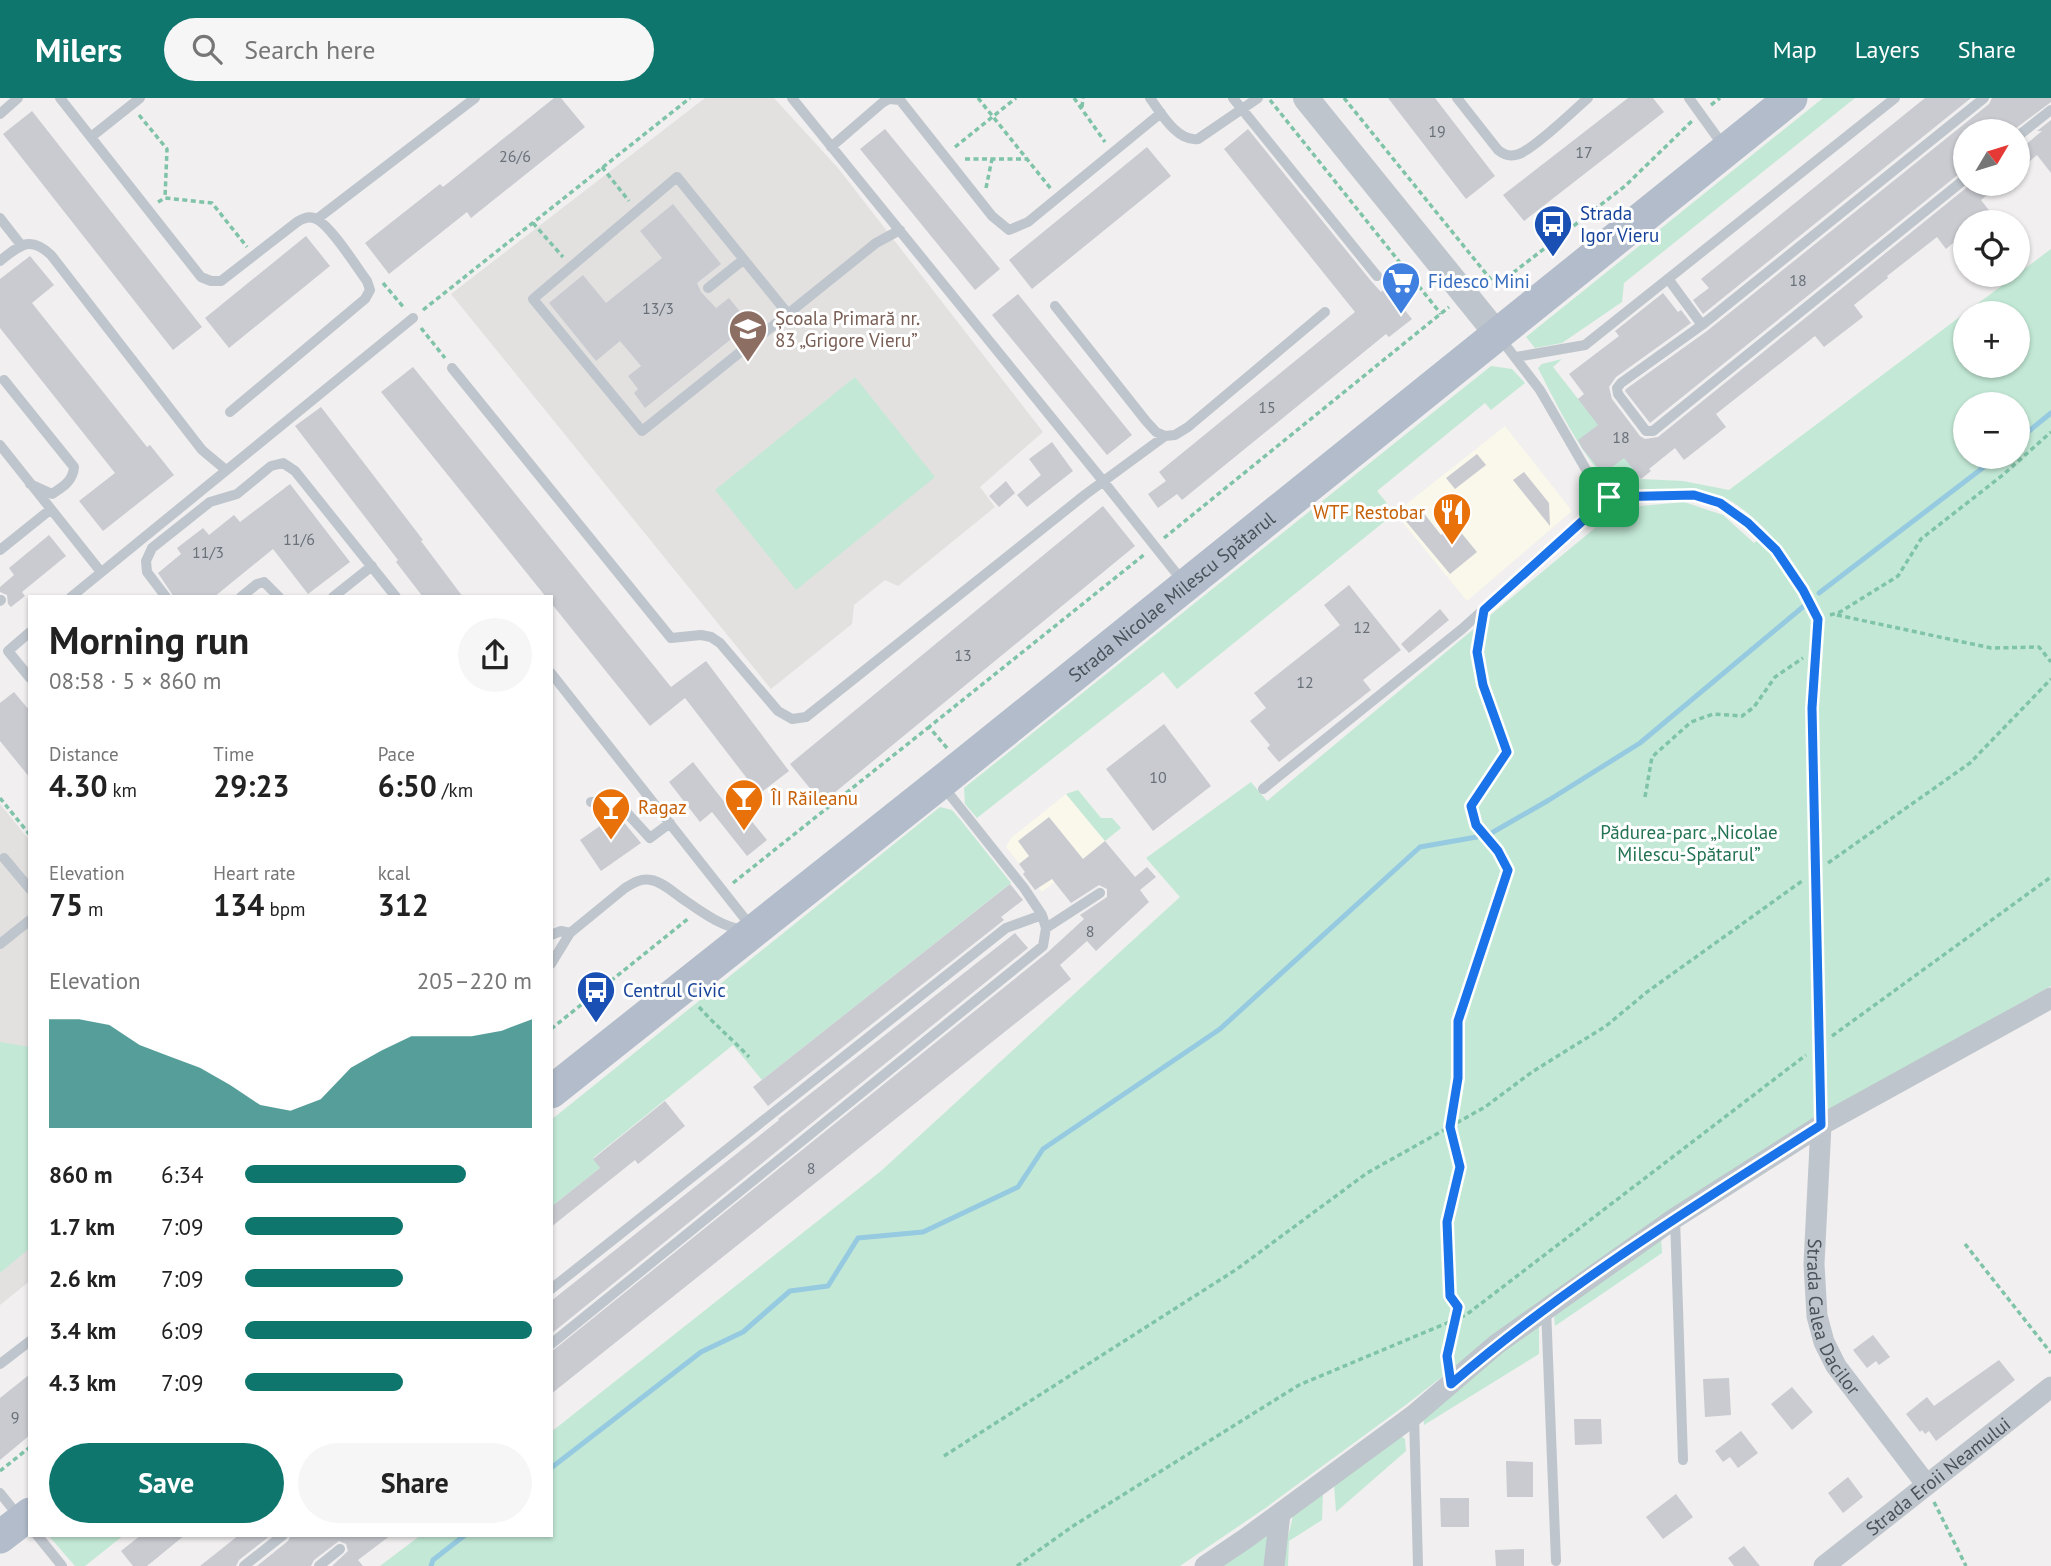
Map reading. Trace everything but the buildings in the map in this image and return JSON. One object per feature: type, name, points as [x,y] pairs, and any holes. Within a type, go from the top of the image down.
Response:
[{"type":"main road","name":"Strada Nicolae Milescu Spătarul","points":[[553,1090],[1185,585],[1507,346],[1727,150],[1791,98]]},
{"type":"street","points":[[1306,98],[1507,346]]},
{"type":"street","points":[[1205,1566],[1413,1415],[1497,1344],[1675,1218],[1821,1125],[2051,998]]},
{"type":"street","name":"Strada Calea Dacilor","points":[[1821,1125],[1814,1264],[1817,1316],[1824,1342],[1836,1366],[1926,1484]]},
{"type":"street","name":"Strada Eroii Neamului","points":[[1824,1566],[2051,1387]]},
{"type":"street","points":[[1274,1566],[1280,1514]]},
{"type":"lane","points":[[0,114],[18,98]]},
{"type":"lane","points":[[60,98],[201,277],[211,282],[230,276],[303,218],[317,219],[475,98]]},
{"type":"lane","points":[[792,98],[1185,585]]},
{"type":"lane","points":[[1150,98],[1182,137],[1191,140],[1198,139],[1258,98]]},
{"type":"lane","points":[[1233,98],[1377,276]]},
{"type":"lane","points":[[1457,98],[1498,150],[1503,154],[1515,156],[1533,145],[1588,98]]},
{"type":"lane","points":[[1689,98],[1727,150]]},
{"type":"lane","points":[[1507,346],[1585,345],[1895,98]]},
{"type":"lane","points":[[1953,189],[1653,431],[1646,431],[1618,394],[1617,388],[1621,383],[1702,325],[1984,98]]},
{"type":"lane","points":[[831,147],[882,103],[900,100],[1001,225],[1009,230],[1028,222],[1161,113]]},
{"type":"lane","points":[[91,136],[136,102]]},
{"type":"lane","points":[[2030,127],[2051,110]]},
{"type":"lane","points":[[788,314],[677,177],[533,299],[642,431],[788,314],[876,243],[900,229]]},
{"type":"lane","points":[[0,218],[21,245]]},
{"type":"lane","points":[[230,412],[365,299],[370,290],[367,281],[317,219]]},
{"type":"lane","points":[[0,261],[21,245],[31,243],[42,247],[51,255],[202,450],[226,470]]},
{"type":"lane","points":[[708,288],[743,260]]},
{"type":"lane","points":[[1669,280],[1702,325]]},
{"type":"lane","points":[[1055,306],[1146,421],[1156,432],[1165,436],[1175,435],[1188,427],[1325,312]]},
{"type":"lane","points":[[73,595],[413,318]]},
{"type":"lane","points":[[1507,346],[1540,390],[1595,485],[1609,497]]},
{"type":"lane","points":[[452,368],[665,632],[671,638],[701,635],[720,643],[778,711],[792,719],[806,717],[1103,481],[1165,436]]},
{"type":"lane","points":[[4,380],[74,467],[74,475],[70,480],[52,494],[30,484]]},
{"type":"lane","points":[[0,445],[101,572]]},
{"type":"lane","points":[[165,595],[148,572],[146,561],[152,548],[210,502],[237,494],[278,463],[290,466],[295,471],[394,595]]},
{"type":"lane","points":[[1263,789],[1484,610],[1609,497],[1694,495],[1720,503],[1748,523],[1776,550],[1803,590],[1818,619],[1812,708],[1821,1125]]},
{"type":"lane","points":[[0,550],[51,509]]},
{"type":"lane","points":[[336,595],[372,566]]},
{"type":"lane","points":[[243,595],[264,582],[277,595]]},
{"type":"lane","points":[[28,634],[8,651],[28,676]]},
{"type":"lane","points":[[553,676],[754,931]]},
{"type":"lane","points":[[553,1342],[1043,946],[1045,928],[1042,915],[951,774]]},
{"type":"lane","points":[[591,802],[617,801],[650,838],[670,823]]},
{"type":"lane","points":[[4,858],[28,888]]},
{"type":"lane","points":[[553,961],[569,933],[625,888],[644,880],[653,880],[668,888],[699,910],[734,929],[754,931]]},
{"type":"lane","points":[[1045,928],[1100,893]]},
{"type":"lane","points":[[553,1287],[1006,928],[1042,915]]},
{"type":"lane","points":[[0,944],[28,922]]},
{"type":"lane","points":[[553,934],[561,931],[569,933]]},
{"type":"lane","points":[[1675,1218],[1683,1460]]},
{"type":"lane","points":[[1546,1308],[1556,1561]]},
{"type":"lane","points":[[0,1364],[28,1342]]},
{"type":"lane","points":[[1413,1415],[1418,1566]]},
{"type":"lane","points":[[0,1493],[24,1527]]},
{"type":"lane","points":[[34,1537],[62,1566]]},
{"type":"lane","points":[[244,1566],[280,1537]]},
{"type":"lane","points":[[319,1566],[340,1549]]},
{"type":"path","points":[[413,318],[690,98]]},
{"type":"path","points":[[978,98],[1057,198]]},
{"type":"path","points":[[947,157],[1016,98]]},
{"type":"path","points":[[1074,98],[1113,152]]},
{"type":"path","points":[[1082,109],[1083,98]]},
{"type":"path","points":[[1268,98],[1441,314]]},
{"type":"path","points":[[1344,98],[1496,286],[1625,186],[1700,113],[1720,98]]},
{"type":"path","points":[[136,102],[167,149],[164,198]]},
{"type":"path","points":[[947,157],[1026,159]]},
{"type":"path","points":[[983,203],[992,159]]},
{"type":"path","points":[[601,167],[637,211]]},
{"type":"path","points":[[148,210],[164,198],[212,204],[255,256]]},
{"type":"path","points":[[533,223],[571,267]]},
{"type":"path","points":[[367,281],[377,275],[452,368]]},
{"type":"path","points":[[723,891],[1489,277]]},
{"type":"path","points":[[1818,619],[1834,614],[1898,576],[1921,539],[2004,474],[2051,432]]},
{"type":"path","points":[[1451,1384],[1447,1356],[1458,1307],[1450,1296],[1447,1222],[1460,1167],[1450,1127],[1458,1078],[1458,1021],[1508,870],[1494,845],[1477,826],[1471,806],[1507,752],[1483,685],[1477,652],[1484,610]]},
{"type":"path","points":[[1834,614],[1992,648],[2039,647],[2051,662]]},
{"type":"path","points":[[1645,797],[1652,757],[1691,722],[1713,714],[1742,716],[1754,706],[1775,677],[1816,649]]},
{"type":"path","points":[[944,1456],[1237,1269],[1367,1173],[1485,1107],[1532,1072],[1606,1026],[1647,992],[1970,763],[2051,679]]},
{"type":"path","points":[[929,727],[951,774]]},
{"type":"path","points":[[0,798],[28,833]]},
{"type":"path","points":[[1017,1566],[1073,1526],[1299,1385],[1466,1315],[1819,1045],[2051,877]]},
{"type":"path","points":[[553,1027],[699,910]]},
{"type":"path","points":[[697,1004],[722,1033],[749,1057]]},
{"type":"path","points":[[1965,1244],[2051,1353]]},
{"type":"path","points":[[0,1471],[28,1449]]},
{"type":"path","points":[[1926,1484],[1966,1566]]},
{"type":"shaded area","name":"Școala Primară nr. 83 „Grigore Vieru”","points":[[705,98],[774,98],[838,168],[1043,432],[980,487],[995,507],[898,586],[885,580],[854,605],[852,624],[771,689],[451,294]]},
{"type":"shaded area","points":[[1505,426],[1572,511],[1467,601],[1395,513]]},
{"type":"shaded area","points":[[1066,794],[1105,841],[1042,892],[1006,847],[1011,838]]},
{"type":"shaded area","points":[[0,804],[28,839],[28,1283],[0,1305]]},
{"type":"green space","points":[[1823,98],[1855,98],[1624,283],[1622,302],[1562,343],[1535,348],[1526,337]]},
{"type":"green space","name":"Pădurea-parc „Nicolae Milescu-Spătarul”","points":[[2051,249],[2051,986],[1832,1109],[1498,1333],[1264,1509],[1180,1566],[380,1566],[418,1537],[553,1537],[553,1430],[881,1171],[1180,897],[1146,858],[1251,782],[1267,801],[1619,508],[1684,502],[1723,515],[1754,543],[1768,532],[1740,507],[1716,494],[1615,485],[1594,465],[1572,432],[1538,368],[1542,364],[1562,359],[1553,367],[1641,479],[1683,481],[1729,490],[1953,322],[1953,378],[2030,378],[2030,301],[1981,301],[2000,287],[2030,287],[2030,265]]},
{"type":"green space","points":[[1491,366],[1512,369],[1525,383],[1491,410],[1485,403],[1377,491],[1395,513],[1177,689],[1163,672],[977,818],[965,804],[964,788]]},
{"type":"green space","points":[[855,377],[935,477],[796,590],[715,490]]},
{"type":"green space","points":[[1078,790],[1101,818],[1112,818],[1121,828],[1105,841],[1066,794]]},
{"type":"green space","points":[[940,807],[952,810],[1011,883],[762,1080],[733,1045],[593,1158],[600,1168],[553,1205],[553,1118]]},
{"type":"green space","points":[[0,1042],[28,1047],[28,1250],[0,1273]]},
{"type":"green space","points":[[1661,1237],[1662,1253],[1555,1326],[1554,1316]]},
{"type":"green space","points":[[1539,1321],[1539,1354],[1424,1425],[1423,1412]]},
{"type":"green space","points":[[1399,1435],[1405,1439],[1406,1451],[1336,1512],[1334,1484]]},
{"type":"green space","points":[[1323,1492],[1322,1520],[1289,1541],[1288,1566],[1281,1566],[1293,1515]]},
{"type":"green space","points":[[1271,1531],[1268,1566],[1218,1566]]},
{"type":"green space","points":[[50,1537],[121,1537],[85,1566],[75,1566]]},
{"type":"waterway","points":[[2030,430],[2051,413]]},
{"type":"waterway","points":[[1819,593],[1981,469]]},
{"type":"waterway","points":[[553,1466],[701,1352],[743,1332],[790,1291],[828,1286],[858,1238],[923,1232],[1018,1187],[1043,1149],[1220,1029],[1420,847],[1488,835],[1640,743],[1804,606]]},
{"type":"waterway","points":[[431,1566],[433,1560],[462,1537]]},
{"type":"place","name":"Strada Igor Vieru","points":[[1553,258]]},
{"type":"place","name":"Fidesco Mini","points":[[1401,315]]},
{"type":"place","name":"Școala Primară nr. 83 „Grigore Vieru”","points":[[748,363]]},
{"type":"place","name":"WTF Restobar","points":[[1452,546]]},
{"type":"place","name":"ÎI Răileanu","points":[[744,832]]},
{"type":"place","name":"Ragaz","points":[[611,841]]},
{"type":"place","name":"Centrul Civic","points":[[596,1024]]},
{"type":"route","points":[[1694,495],[1720,503],[1748,523],[1776,550],[1803,590],[1818,619],[1812,708],[1821,1125],[1675,1218],[1497,1344],[1451,1384],[1447,1356],[1458,1307],[1450,1296],[1447,1222],[1460,1167],[1450,1127],[1458,1078],[1458,1021],[1508,870],[1498,851],[1476,825],[1471,806],[1507,752],[1483,685],[1477,652],[1484,610],[1609,497],[1694,495]]}]
